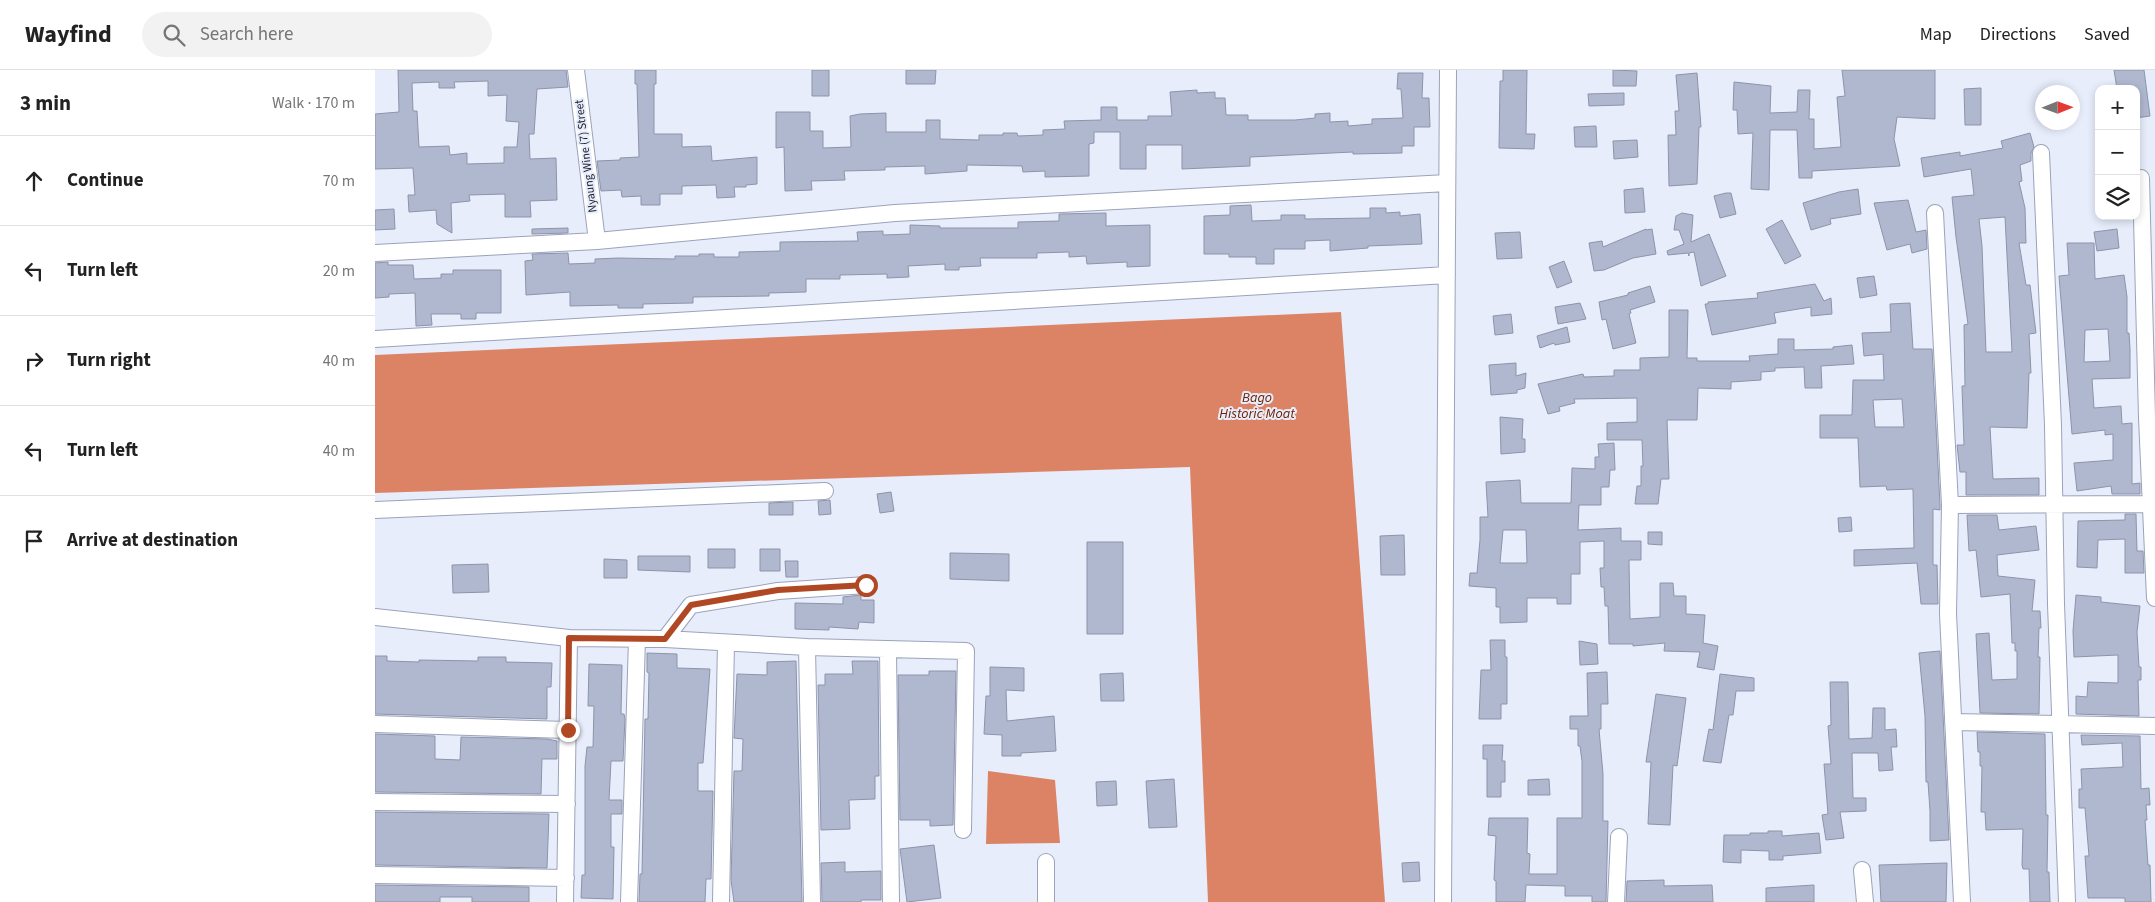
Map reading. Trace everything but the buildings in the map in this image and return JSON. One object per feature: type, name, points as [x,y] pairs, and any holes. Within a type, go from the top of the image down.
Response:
[{"type":"street","name":"Nyaung Wine (7) Street","points":[[576,70],[597,241]]},
{"type":"street","points":[[1443,902],[1448,70]]},
{"type":"street","points":[[2041,153],[2053,425],[2060,723],[2067,902]]},
{"type":"street","points":[[2141,178],[2155,598]]},
{"type":"street","points":[[375,253],[597,241],[895,213],[1447,183]]},
{"type":"street","points":[[1935,213],[1951,505],[1949,614],[1962,902]]},
{"type":"street","points":[[375,340],[1447,275]]},
{"type":"street","points":[[375,510],[825,491]]},
{"type":"street","points":[[1951,505],[2153,504]]},
{"type":"street","points":[[665,639],[691,605],[778,590],[866,585]]},
{"type":"street","points":[[375,618],[569,638],[665,639],[807,647],[966,651],[963,830]]},
{"type":"street","points":[[565,902],[569,638]]},
{"type":"street","points":[[629,902],[637,639]]},
{"type":"street","points":[[721,902],[725,643]]},
{"type":"street","points":[[807,647],[812,902]]},
{"type":"street","points":[[888,650],[891,902]]},
{"type":"street","points":[[1953,722],[2155,726]]},
{"type":"street","points":[[375,724],[568,730]]},
{"type":"street","points":[[375,802],[567,804]]},
{"type":"street","points":[[1615,902],[1619,837]]},
{"type":"street","points":[[1046,862],[1046,902]]},
{"type":"street","points":[[1862,870],[1865,902]]},
{"type":"street","points":[[375,875],[565,878]]},
{"type":"water","name":"Bago Historic Moat","points":[[1341,312],[1385,902],[1208,902],[1190,467],[375,493],[375,355]]},
{"type":"water","points":[[988,771],[1055,780],[1060,843],[986,844]]},
{"type":"route","points":[[568,730],[569,638],[665,639],[691,605],[778,590],[866,585]]}]
